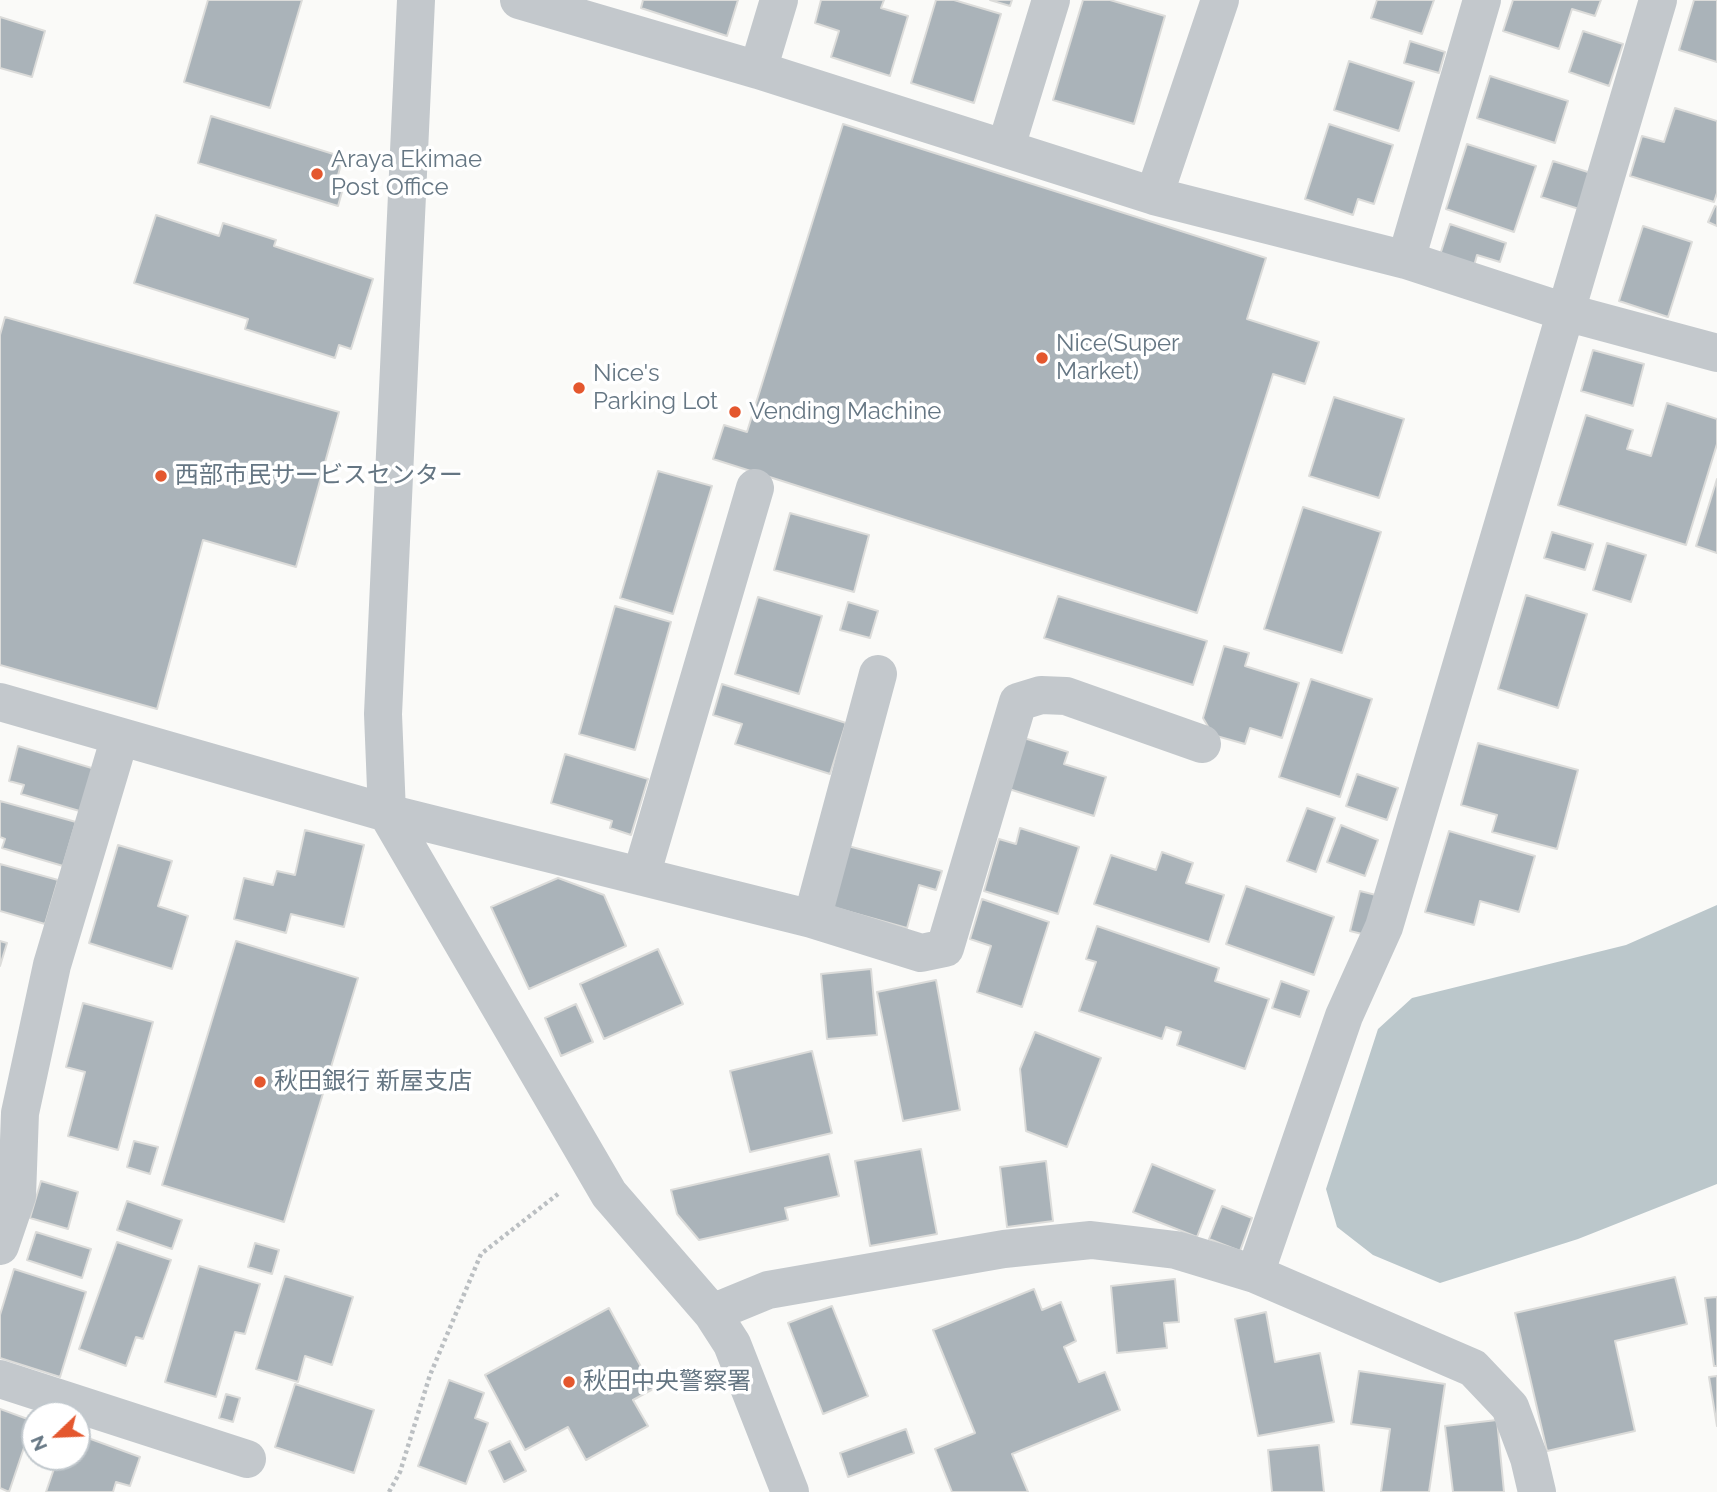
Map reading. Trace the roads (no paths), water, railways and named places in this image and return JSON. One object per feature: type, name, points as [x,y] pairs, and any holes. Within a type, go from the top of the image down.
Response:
[{"type":"street","points":[[416,0],[383,714],[387,813],[609,1194],[712,1313],[732,1344],[790,1492]]},
{"type":"street","points":[[519,0],[758,70],[1154,196],[1406,260],[1565,312],[1717,354]]},
{"type":"street","points":[[758,70],[779,0]]},
{"type":"street","points":[[1006,147],[1051,0]]},
{"type":"street","points":[[1154,196],[1220,0]]},
{"type":"street","points":[[1406,260],[1482,0]]},
{"type":"street","points":[[1255,1274],[1344,1016],[1384,927],[1658,0]]},
{"type":"street","points":[[641,876],[755,488]]},
{"type":"street","points":[[812,919],[878,674]]},
{"type":"street","points":[[0,702],[387,813],[812,919],[920,953],[945,948],[1018,702],[1041,695],[1066,696],[1202,744]]},
{"type":"street","points":[[0,1246],[17,1196],[20,1113],[52,965],[120,737]]},
{"type":"street","points":[[712,1313],[768,1290],[1004,1249],[1091,1240],[1176,1251],[1255,1274],[1472,1368],[1510,1407],[1529,1458],[1537,1492]]},
{"type":"street","points":[[0,1380],[247,1459]]},
{"type":"place","name":"Araya Ekimae Post Office","points":[[317,174]]},
{"type":"place","name":"Nice(Super Market)","points":[[1042,358]]},
{"type":"place","name":"Nice's Parking Lot","points":[[579,388]]},
{"type":"place","name":"Vending Machine","points":[[735,412]]},
{"type":"place","name":"西部市民サービスセンター","points":[[161,476]]},
{"type":"place","name":"秋田銀行 新屋支店","points":[[260,1082]]},
{"type":"place","name":"秋田中央警察署","points":[[569,1382]]}]
